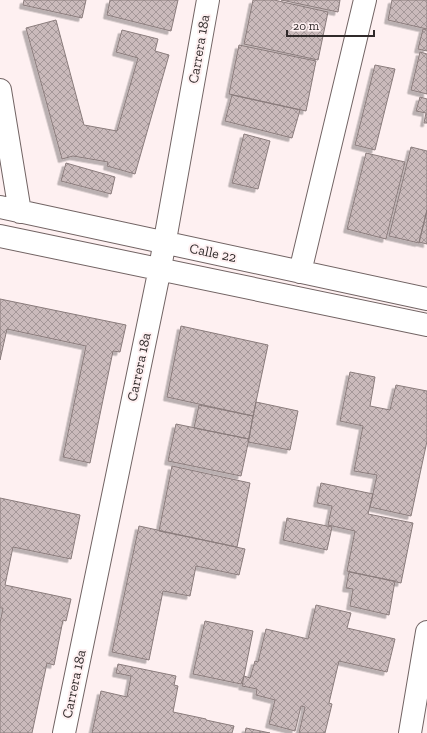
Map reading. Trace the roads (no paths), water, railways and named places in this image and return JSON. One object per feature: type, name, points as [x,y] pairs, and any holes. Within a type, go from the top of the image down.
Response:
[{"type":"street","name":"Carrera 18a","points":[[64,733],[160,268],[208,0]]},
{"type":"street","points":[[300,272],[365,0]]},
{"type":"street","points":[[0,90],[10,209]]},
{"type":"street","name":"Calle 22","points":[[10,209],[427,299]]},
{"type":"street","name":"Calle 22","points":[[0,236],[160,268],[427,325]]},
{"type":"street","points":[[410,733],[427,632]]}]
